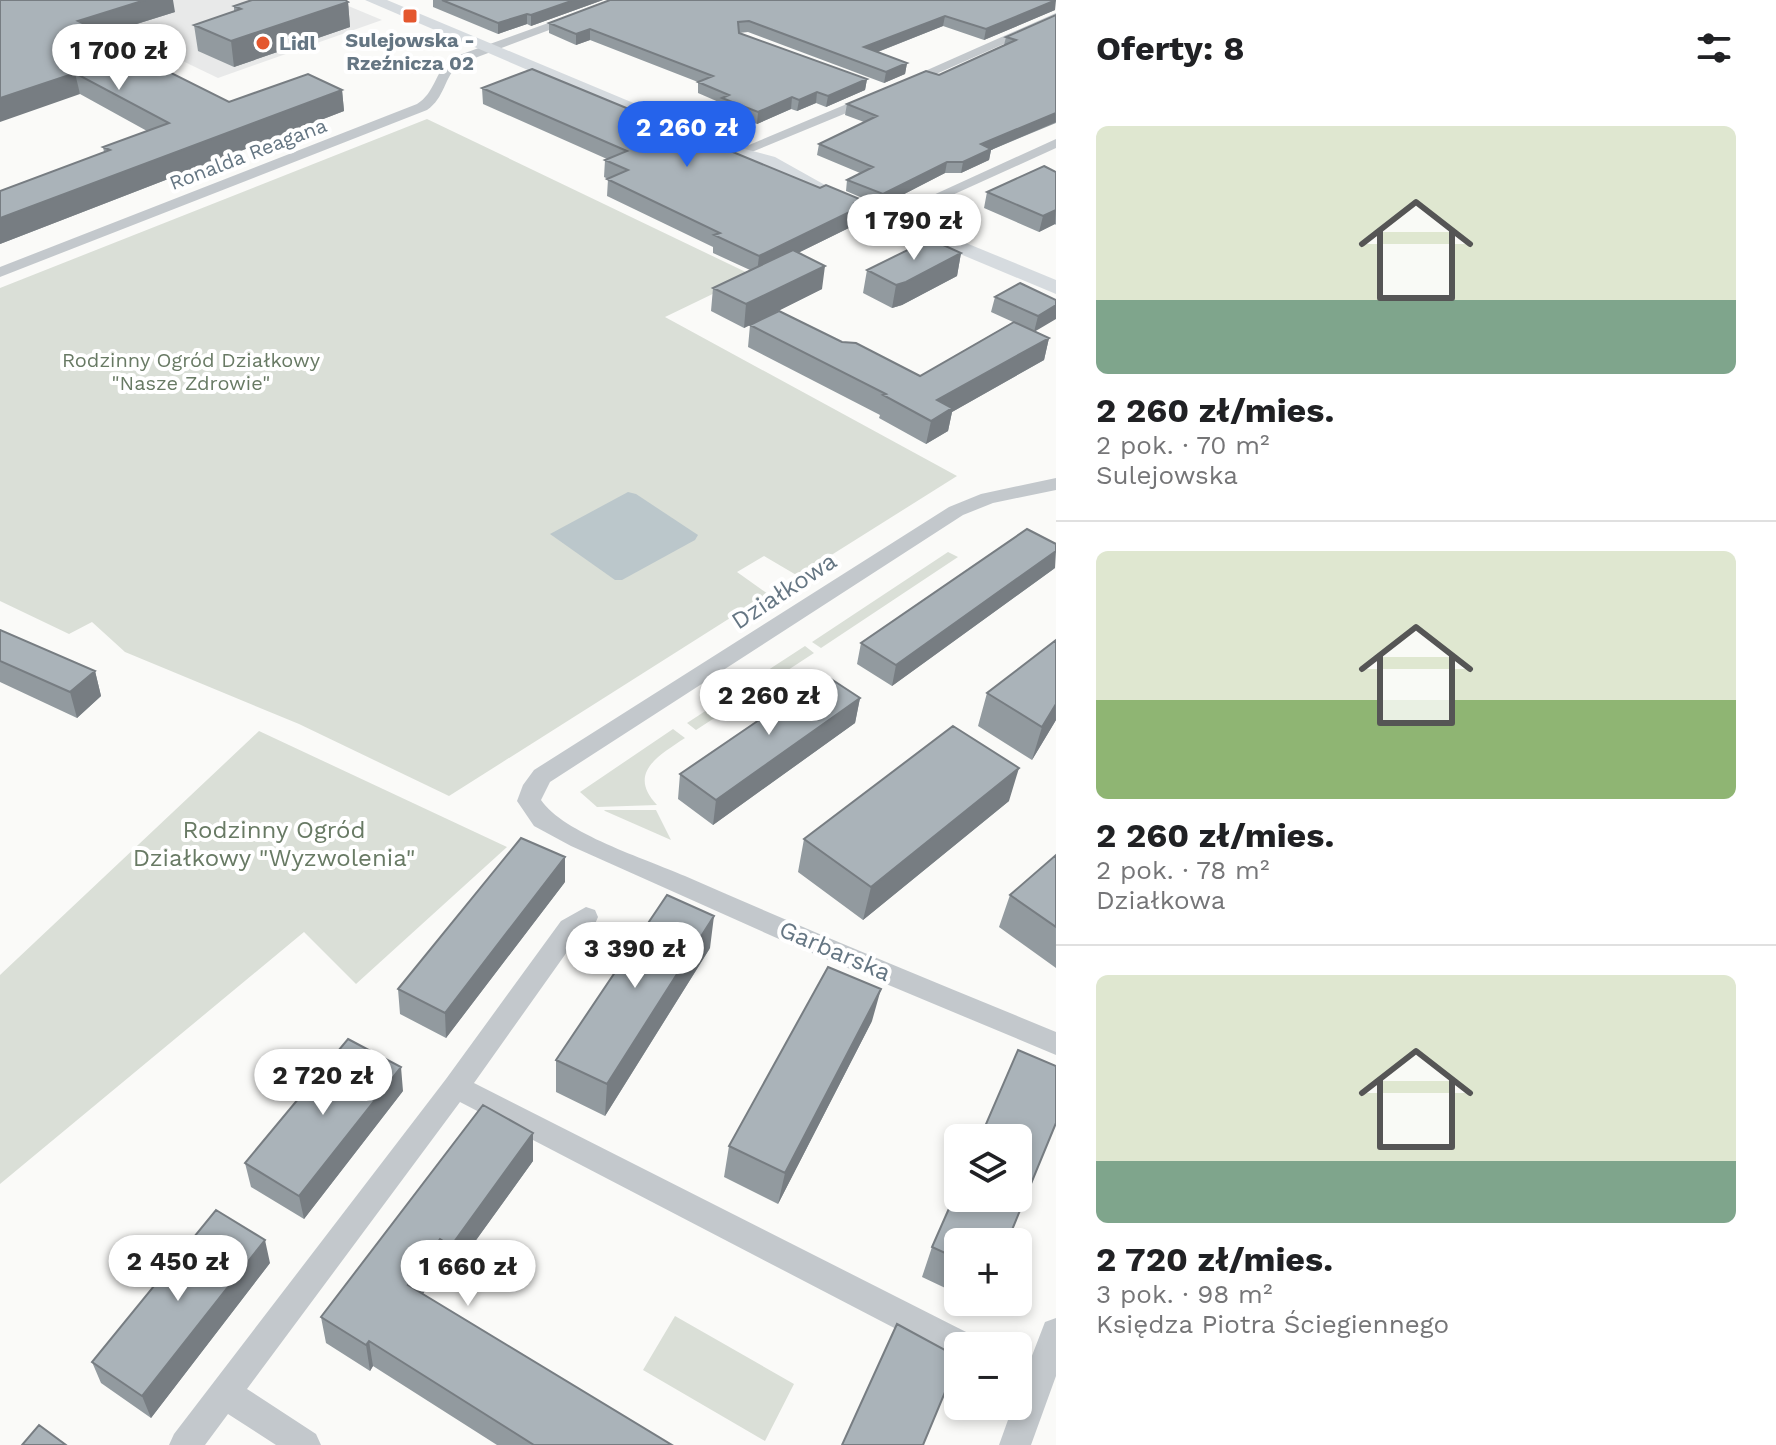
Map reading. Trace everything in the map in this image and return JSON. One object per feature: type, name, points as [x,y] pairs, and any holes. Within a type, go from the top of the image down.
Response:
[{"type":"main road","points":[[373,0],[737,153],[740,160],[782,178],[816,187],[1056,288]]},
{"type":"street","name":"Ronalda Reagana","points":[[0,272],[422,107],[438,95],[448,66],[487,48],[623,0]]},
{"type":"street","points":[[737,153],[1056,17]]},
{"type":"street","points":[[872,86],[886,91]]},
{"type":"street","points":[[890,218],[1056,143]]},
{"type":"street","name":"Działkowa","points":[[532,809],[530,794],[542,776],[956,511],[988,498],[1056,484]]},
{"type":"street","name":"Garbarska","points":[[532,809],[542,820],[579,840],[797,936],[1056,1044]]},
{"type":"street","points":[[185,1445],[456,1087],[570,928],[586,917]]},
{"type":"street","points":[[456,1087],[944,1337]]},
{"type":"street","points":[[1032,1374],[1056,1333]]},
{"type":"street","points":[[225,1393],[305,1445]]},
{"type":"street","points":[[1015,1445],[1020,1420]]},
{"type":"shaded area","points":[[87,0],[334,0],[382,20],[218,78],[68,6]]},
{"type":"shaded area","points":[[628,492],[636,494],[698,535],[695,540],[622,580],[615,580],[550,534]]},
{"type":"green space","name":"Rodzinny Ogród Działkowy \"Nasze Zdrowie\"","points":[[427,119],[752,275],[665,317],[957,476],[798,576],[764,556],[737,572],[768,594],[449,796],[299,724],[125,652],[92,622],[69,634],[0,601],[0,288]]},
{"type":"green space","points":[[948,552],[958,557],[821,648],[812,642]]},
{"type":"green space","points":[[805,646],[814,653],[696,730],[687,723]]},
{"type":"green space","points":[[673,729],[685,738],[656,759],[646,774],[648,794],[657,805],[597,807],[580,792]]},
{"type":"green space","name":"Rodzinny Ogród Działkowy \"Wyzwolenia\"","points":[[259,731],[507,847],[356,984],[304,932],[0,1184],[0,975]]},
{"type":"green space","points":[[656,810],[671,840],[605,811]]},
{"type":"green space","points":[[675,1316],[794,1384],[765,1441],[643,1370]]},
{"type":"building","points":[[0,0],[145,0],[78,21],[141,51],[133,54],[229,102],[308,74],[342,90],[0,218],[0,191],[110,150],[103,147],[169,123],[75,73],[0,98]]},
{"type":"building","points":[[252,0],[348,2],[231,41],[194,25],[241,9],[234,6]]},
{"type":"building","points":[[442,0],[574,0],[498,23]]},
{"type":"building","points":[[610,0],[1056,0],[986,29],[945,16],[864,47],[907,63],[886,72],[749,21],[738,22],[739,33],[867,79],[828,96],[817,92],[799,100],[792,97],[758,112],[722,98],[729,95],[698,82],[713,76],[590,29],[576,34],[549,23]]},
{"type":"building","points":[[1056,15],[1056,113],[981,144],[991,149],[963,162],[947,162],[883,194],[847,180],[873,167],[819,144],[877,116],[847,104],[926,71],[939,75],[1016,40],[1006,37]]},
{"type":"building","points":[[532,69],[820,188],[826,185],[862,200],[855,203],[862,206],[759,256],[714,235],[720,233],[607,179],[628,170],[605,160],[627,151],[482,88]]},
{"type":"building","points":[[1044,166],[1056,172],[1056,210],[1043,216],[987,192]]},
{"type":"building","points":[[930,239],[961,253],[896,285],[867,270]]},
{"type":"building","points":[[793,250],[825,266],[746,304],[713,288]]},
{"type":"building","points":[[1020,283],[1056,300],[1056,305],[1038,316],[995,297]]},
{"type":"building","points":[[779,311],[842,342],[856,343],[920,376],[1014,322],[1049,338],[937,400],[952,408],[931,421],[883,395],[886,394],[750,325]]},
{"type":"building","points":[[1027,529],[1056,544],[1056,551],[896,665],[861,643]]},
{"type":"building","points":[[0,630],[95,671],[70,692],[0,661]]},
{"type":"building","points":[[1056,640],[1056,704],[1042,727],[987,693]]},
{"type":"building","points":[[825,675],[860,698],[716,800],[680,774]]},
{"type":"building","points":[[953,726],[1019,768],[871,887],[804,839]]},
{"type":"building","points":[[521,838],[565,857],[445,1013],[398,989]]},
{"type":"building","points":[[1056,855],[1056,927],[1010,895]]},
{"type":"building","points":[[667,895],[714,916],[607,1084],[556,1060]]},
{"type":"building","points":[[828,967],[881,989],[785,1173],[729,1146]]},
{"type":"building","points":[[348,1039],[401,1067],[299,1196],[245,1163]]},
{"type":"building","points":[[1018,1050],[1056,1066],[1056,1123],[1032,1181],[1032,1124],[986,1124]]},
{"type":"building","points":[[483,1105],[533,1133],[451,1246],[440,1239],[408,1285],[672,1445],[534,1445],[369,1341],[366,1345],[321,1317]]},
{"type":"building","points":[[216,1210],[265,1240],[142,1396],[92,1362]]},
{"type":"building","points":[[947,1212],[1019,1212],[1013,1228],[944,1228],[944,1253],[932,1247]]},
{"type":"building","points":[[897,1324],[944,1349],[944,1395],[923,1445],[842,1445]]},
{"type":"building","points":[[39,1425],[66,1445],[22,1445]]},
{"type":"place","name":"Sulejowska - Rzeźnicza 02","points":[[410,16]]},
{"type":"place","name":"Lidl","points":[[263,43]]}]
